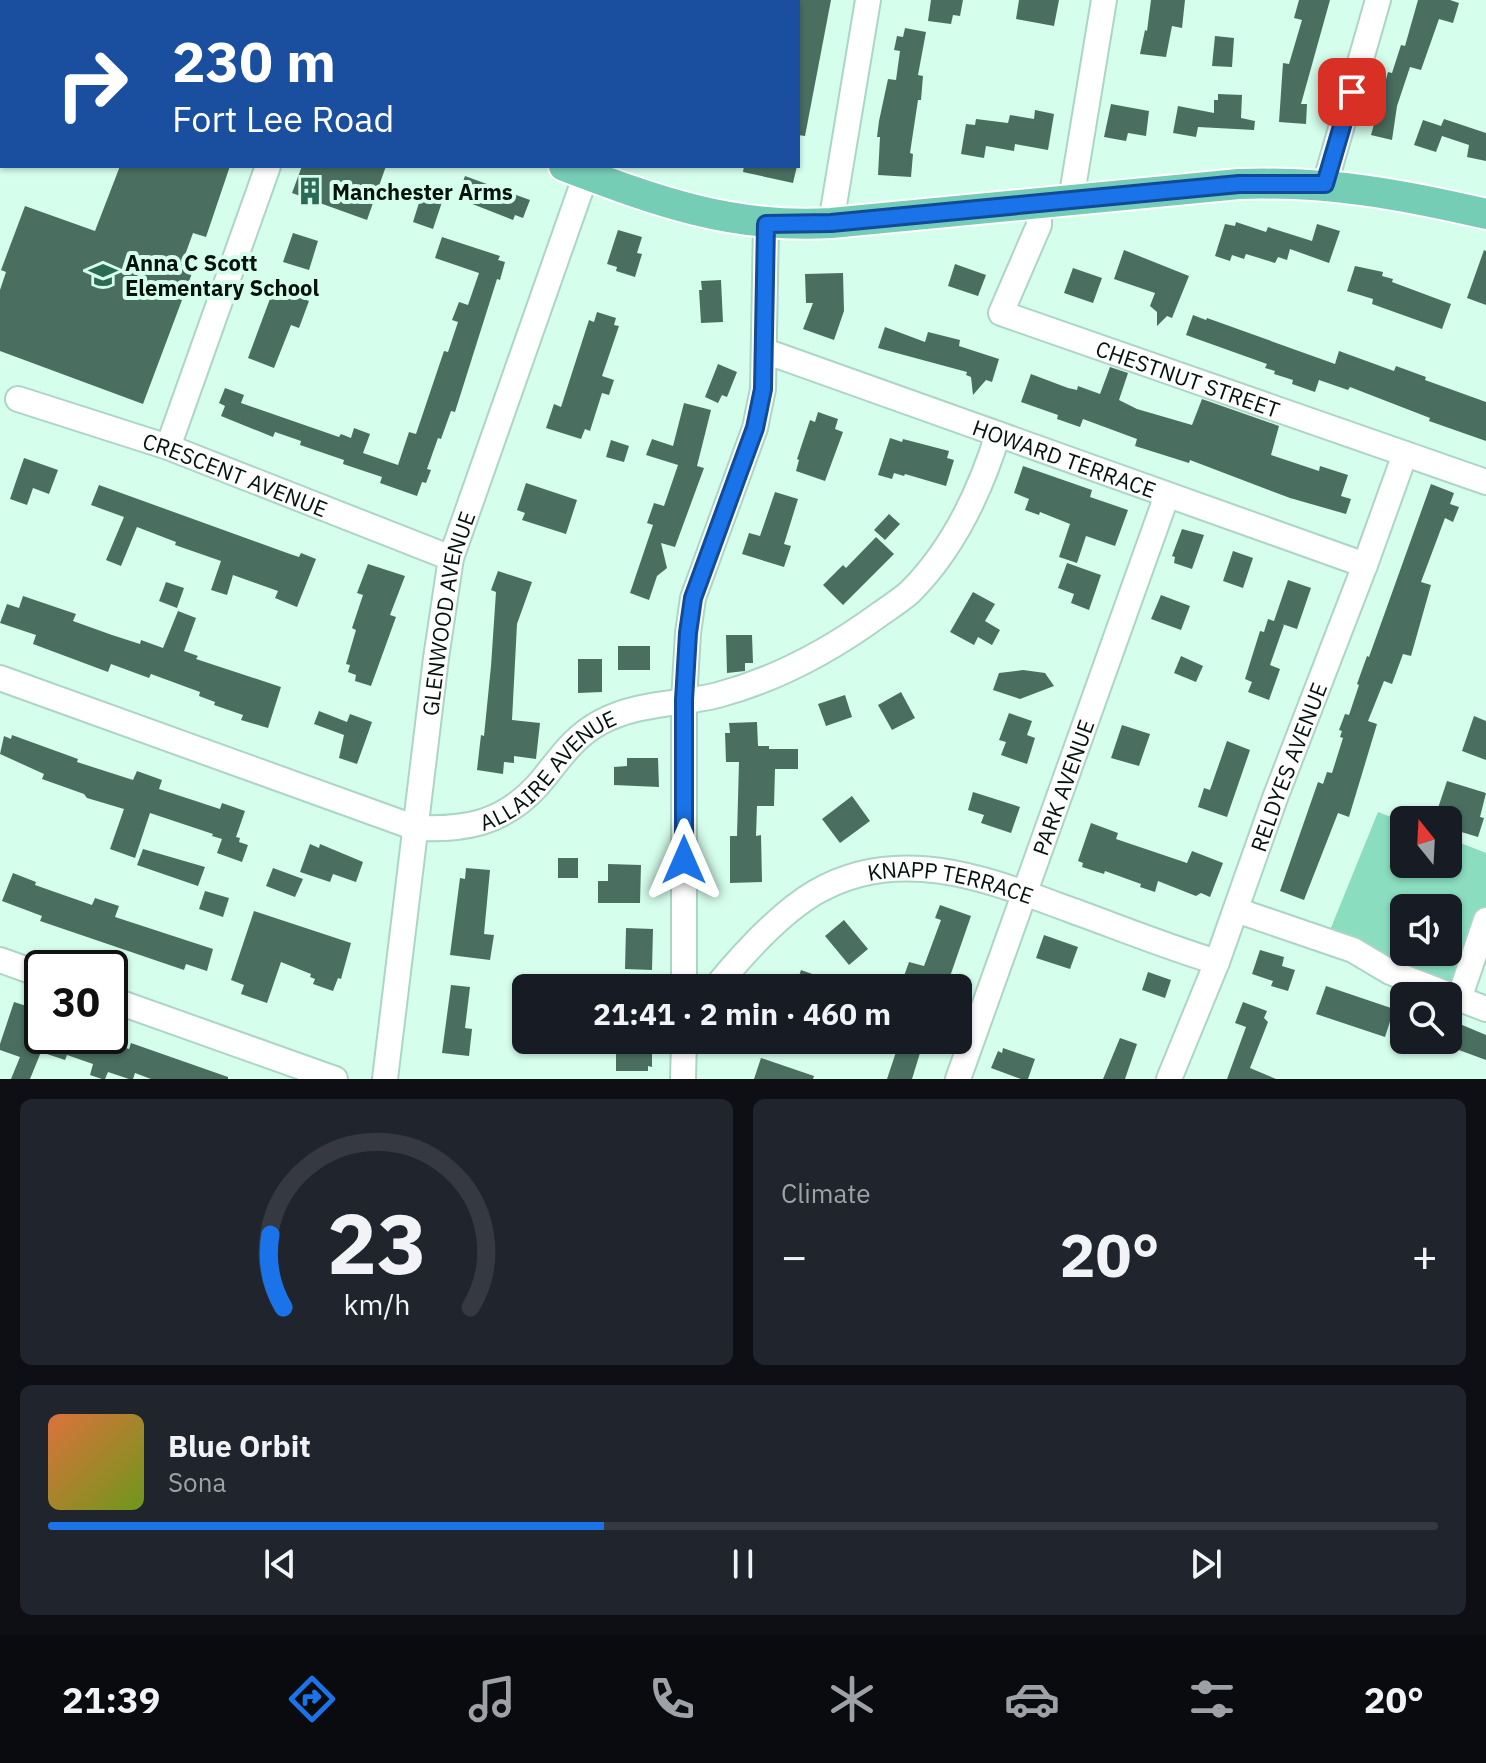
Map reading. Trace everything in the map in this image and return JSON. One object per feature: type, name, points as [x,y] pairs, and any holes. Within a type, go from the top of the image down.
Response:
[{"type":"main road","points":[[580,169],[680,207],[728,219],[766,224],[831,223],[1239,184],[1325,184],[1381,191],[1486,214]]},
{"type":"street","points":[[831,223],[868,0]]},
{"type":"street","points":[[1071,200],[1104,0]]},
{"type":"street","points":[[1325,184],[1378,0]]},
{"type":"street","points":[[168,447],[267,168]]},
{"type":"street","name":"GLENWOOD AVENUE","points":[[385,1079],[451,558],[580,169]]},
{"type":"street","name":"CHESTNUT STREET","points":[[1039,203],[1039,225],[1001,313],[1486,482]]},
{"type":"street","points":[[684,974],[684,700],[688,633],[693,598],[755,428],[763,389],[766,224]]},
{"type":"street","name":"HOWARD TERRACE","points":[[765,351],[1365,565]]},
{"type":"street","name":"CRESCENT AVENUE","points":[[18,399],[168,447],[451,558]]},
{"type":"street","name":"ALLAIRE AVENUE","points":[[0,678],[416,828],[452,829],[495,818],[513,807],[537,785],[582,732],[610,717],[653,704],[717,695],[803,663],[836,645],[909,593],[960,525],[978,490],[998,434]]},
{"type":"street","name":"RELDYES AVENUE","points":[[1169,1079],[1217,962],[1275,798],[1405,454]]},
{"type":"street","name":"PARK AVENUE","points":[[958,1079],[1167,495]]},
{"type":"street","name":"KNAPP TERRACE","points":[[729,974],[792,909],[817,892],[841,880],[881,870],[930,868],[1024,892],[1217,962]]},
{"type":"street","points":[[1236,910],[1353,950],[1390,972],[1416,982]]},
{"type":"street","points":[[1462,990],[1486,920]]},
{"type":"street","points":[[0,960],[24,969]]},
{"type":"street","points":[[1462,1000],[1486,1009]]},
{"type":"street","points":[[128,1005],[335,1079]]},
{"type":"street","points":[[683,1079],[684,1054]]},
{"type":"green space","points":[[1378,812],[1390,817],[1390,878],[1462,878],[1462,844],[1486,853],[1486,920],[1462,990],[1462,982],[1421,982],[1326,940]]},
{"type":"building","points":[[800,0],[831,0],[805,136],[800,135]]},
{"type":"building","points":[[931,0],[963,0],[960,16],[953,15],[951,24],[928,21]]},
{"type":"building","points":[[1019,0],[1059,0],[1054,26],[1016,19]]},
{"type":"building","points":[[1151,0],[1185,0],[1182,28],[1172,26],[1166,57],[1140,54]]},
{"type":"building","points":[[1299,0],[1330,0],[1301,104],[1307,104],[1306,124],[1279,122],[1283,63],[1289,64],[1302,20],[1294,18]]},
{"type":"building","points":[[1418,0],[1459,3],[1453,23],[1439,19],[1421,70],[1410,67],[1397,106],[1392,140],[1371,135],[1388,72],[1392,73],[1401,45],[1405,46]]},
{"type":"building","points":[[905,28],[926,32],[918,75],[923,76],[910,153],[913,154],[911,177],[878,175],[879,121],[888,79],[896,80],[900,51],[894,50],[897,36],[903,37]]},
{"type":"building","points":[[1215,36],[1234,38],[1232,67],[1212,66]]},
{"type":"building","points":[[1218,94],[1242,95],[1241,118],[1255,121],[1254,130],[1198,127],[1196,137],[1173,133],[1178,106],[1214,113],[1214,100],[1218,100]]},
{"type":"building","points":[[1111,104],[1149,111],[1146,136],[1128,133],[1126,141],[1104,137]]},
{"type":"building","points":[[1035,110],[1054,114],[1048,150],[1015,144],[1014,151],[986,146],[984,158],[961,154],[966,124],[975,125],[976,119],[1008,123],[1010,115],[1034,119]]},
{"type":"building","points":[[1444,119],[1486,133],[1486,161],[1467,157],[1469,145],[1442,136],[1436,152],[1414,145],[1423,120],[1441,126]]},
{"type":"building","name":"Anna C Scott Elementary School","points":[[119,168],[229,168],[206,237],[193,233],[185,255],[197,260],[143,404],[0,351],[0,290],[6,272],[1,270],[25,206],[95,231]]},
{"type":"building","name":"Manchester Arms","points":[[301,168],[385,168],[367,220],[292,193]]},
{"type":"building","points":[[744,168],[797,168],[793,183],[743,172]]},
{"type":"building","points":[[465,176],[530,200],[523,218],[515,215],[513,220],[457,198]]},
{"type":"building","points":[[423,190],[444,196],[433,229],[413,222]]},
{"type":"building","points":[[1236,222],[1266,232],[1268,227],[1312,241],[1317,224],[1340,231],[1329,263],[1290,249],[1287,260],[1278,257],[1275,263],[1246,254],[1244,259],[1232,255],[1230,261],[1215,256],[1225,224],[1235,226]]},
{"type":"building","points":[[618,230],[642,237],[637,253],[642,254],[635,277],[616,271],[617,267],[607,264]]},
{"type":"building","points":[[293,233],[318,241],[309,270],[283,262]]},
{"type":"building","points":[[442,237],[500,256],[498,260],[505,262],[455,412],[451,411],[441,439],[438,438],[427,469],[431,470],[417,496],[380,483],[382,477],[300,445],[301,441],[275,432],[273,437],[221,416],[225,406],[219,403],[225,388],[244,395],[241,403],[339,437],[341,434],[351,438],[354,428],[370,434],[363,453],[398,465],[409,432],[416,434],[444,351],[448,352],[458,322],[452,320],[459,302],[468,305],[479,273],[435,258]]},
{"type":"building","points":[[1124,250],[1189,276],[1172,318],[1167,316],[1157,326],[1157,312],[1150,306],[1155,293],[1114,279]]},
{"type":"building","points":[[1486,251],[1486,305],[1467,298]]},
{"type":"building","points":[[955,264],[986,275],[978,296],[948,286]]},
{"type":"building","points":[[1355,266],[1383,272],[1382,276],[1393,279],[1392,282],[1451,304],[1442,329],[1372,304],[1373,299],[1347,291]]},
{"type":"building","points":[[1073,268],[1102,278],[1093,303],[1064,293]]},
{"type":"building","points":[[843,273],[844,311],[834,340],[803,329],[813,303],[806,303],[805,274]]},
{"type":"building","points":[[721,280],[723,322],[701,323],[701,281]]},
{"type":"building","points":[[274,288],[309,301],[299,328],[291,325],[274,368],[248,358]]},
{"type":"building","points":[[597,312],[616,318],[614,325],[619,326],[602,376],[614,380],[609,395],[602,393],[590,431],[585,429],[581,439],[546,428],[554,404],[561,407],[589,320],[594,322]]},
{"type":"building","points":[[1193,315],[1335,364],[1339,351],[1394,371],[1396,366],[1486,402],[1486,441],[1429,421],[1430,418],[1350,387],[1348,390],[1319,380],[1315,392],[1292,384],[1293,380],[1265,368],[1267,364],[1186,335]]},
{"type":"building","points":[[885,327],[925,342],[928,332],[960,340],[959,346],[999,359],[992,382],[986,380],[973,395],[971,377],[966,375],[967,372],[878,348]]},
{"type":"building","points":[[718,364],[737,372],[727,397],[722,395],[718,403],[705,397]]},
{"type":"building","points":[[1110,367],[1128,373],[1119,400],[1137,409],[1192,425],[1202,399],[1279,426],[1271,455],[1319,471],[1320,466],[1348,475],[1341,496],[1351,499],[1346,514],[1290,498],[1190,460],[1189,463],[1135,446],[1137,439],[1083,419],[1080,427],[1057,419],[1058,415],[1021,402],[1031,374],[1068,388],[1077,390],[1078,386],[1100,394]]},
{"type":"building","points":[[684,403],[711,410],[697,466],[704,468],[675,547],[661,543],[667,568],[657,576],[649,600],[630,593],[653,525],[647,523],[654,503],[664,506],[678,465],[646,455],[652,439],[673,446]]},
{"type":"building","points":[[818,412],[838,419],[835,429],[843,432],[825,481],[796,471],[810,420],[815,422]]},
{"type":"building","points":[[890,438],[949,451],[947,458],[954,460],[946,486],[905,474],[894,473],[892,479],[878,475]]},
{"type":"building","points":[[611,440],[629,446],[624,462],[606,457]]},
{"type":"building","points":[[24,458],[58,470],[49,494],[33,488],[27,505],[10,499]]},
{"type":"building","points":[[1023,466],[1092,490],[1090,497],[1128,510],[1115,546],[1086,536],[1077,563],[1059,557],[1070,524],[1040,512],[1039,515],[1025,510],[1029,499],[1014,493]]},
{"type":"building","points":[[526,483],[577,500],[566,534],[522,520],[525,513],[517,510]]},
{"type":"building","points":[[1431,484],[1454,493],[1450,504],[1459,507],[1453,522],[1445,518],[1421,582],[1431,585],[1411,656],[1403,654],[1392,684],[1384,681],[1368,721],[1377,724],[1349,817],[1338,813],[1304,900],[1280,891],[1318,782],[1323,784],[1327,772],[1332,773],[1343,738],[1339,730],[1345,714],[1349,715],[1357,684]]},
{"type":"building","points":[[99,485],[290,554],[299,557],[301,553],[316,559],[297,607],[275,598],[278,591],[233,575],[227,595],[211,590],[221,561],[175,545],[176,542],[137,527],[121,566],[106,560],[124,517],[91,505]]},
{"type":"building","points":[[775,492],[798,499],[784,544],[791,546],[784,567],[742,554],[749,533],[760,536]]},
{"type":"building","points":[[889,514],[900,524],[885,540],[874,530]]},
{"type":"building","points":[[1182,529],[1204,535],[1192,569],[1174,563],[1175,557],[1172,556]]},
{"type":"building","points":[[876,537],[894,554],[843,605],[823,585],[843,565],[846,568]]},
{"type":"building","points":[[1233,551],[1253,558],[1243,588],[1223,581]]},
{"type":"building","points":[[1067,563],[1101,575],[1089,610],[1071,603],[1074,594],[1058,588]]},
{"type":"building","points":[[368,564],[405,576],[390,615],[396,617],[371,686],[355,681],[356,675],[348,672],[350,665],[346,664],[356,630],[352,628],[363,595],[357,593]]},
{"type":"building","points":[[498,571],[532,582],[517,624],[512,720],[540,723],[536,759],[514,756],[514,763],[504,762],[503,774],[477,770],[481,735],[484,736],[491,666],[496,592],[491,590]]},
{"type":"building","points":[[1288,580],[1311,588],[1297,629],[1282,624],[1270,665],[1280,669],[1269,700],[1248,692],[1252,682],[1245,679],[1260,631],[1264,632],[1268,619],[1274,621]]},
{"type":"building","points":[[166,582],[184,588],[177,608],[159,601]]},
{"type":"building","points":[[973,592],[995,604],[985,621],[1000,630],[992,645],[978,637],[974,645],[950,632]]},
{"type":"building","points":[[1161,595],[1190,606],[1181,630],[1151,619]]},
{"type":"building","points":[[23,596],[76,614],[73,621],[140,644],[141,640],[163,648],[178,611],[196,618],[184,651],[198,656],[196,659],[281,687],[268,728],[241,720],[243,715],[214,705],[215,702],[199,696],[200,692],[151,674],[149,678],[111,664],[108,672],[33,644],[36,635],[0,623],[7,604],[19,608]]},
{"type":"building","points":[[726,635],[752,635],[753,663],[745,663],[745,671],[727,673]]},
{"type":"building","points":[[618,646],[650,646],[650,670],[618,670]]},
{"type":"building","points":[[1181,656],[1203,666],[1196,682],[1174,673]]},
{"type":"building","points":[[578,659],[602,659],[602,692],[578,693]]},
{"type":"building","points":[[1023,670],[1045,673],[1054,686],[1020,699],[993,690],[999,673]]},
{"type":"building","points":[[901,692],[915,718],[892,730],[878,705]]},
{"type":"building","points":[[845,695],[852,717],[826,726],[818,704]]},
{"type":"building","points":[[319,711],[347,722],[350,714],[372,722],[357,764],[339,758],[344,735],[314,724]]},
{"type":"building","points":[[1009,713],[1032,721],[1027,735],[1035,738],[1027,764],[1001,755],[1006,742],[999,740]]},
{"type":"building","points":[[1474,716],[1486,721],[1486,760],[1462,751]]},
{"type":"building","points":[[757,722],[758,746],[798,749],[798,769],[775,769],[774,806],[757,806],[756,836],[761,835],[762,882],[730,883],[730,836],[737,836],[739,762],[726,762],[725,733],[730,733],[729,723]]},
{"type":"building","points":[[1122,725],[1150,734],[1139,766],[1111,758]]},
{"type":"building","points":[[12,735],[78,759],[77,762],[133,780],[137,771],[162,780],[159,789],[220,809],[222,803],[245,811],[236,837],[240,838],[239,842],[248,845],[242,862],[217,853],[222,839],[213,834],[150,813],[135,858],[110,849],[124,809],[42,779],[44,774],[0,754],[4,736],[11,739]]},
{"type":"building","points":[[1227,741],[1250,750],[1227,817],[1198,807],[1204,788],[1210,790]]},
{"type":"building","points":[[627,758],[658,758],[659,787],[614,785],[614,767],[627,766]]},
{"type":"building","points":[[1447,781],[1486,793],[1480,817],[1484,818],[1478,837],[1462,832],[1462,806],[1439,806]]},
{"type":"building","points":[[973,792],[1020,807],[1011,833],[981,823],[984,815],[968,810]]},
{"type":"building","points":[[852,796],[870,821],[840,843],[822,819]]},
{"type":"building","points":[[1091,823],[1118,833],[1116,839],[1187,863],[1192,851],[1223,863],[1210,897],[1201,893],[1196,896],[1158,881],[1155,892],[1105,871],[1104,874],[1082,867],[1083,863],[1078,861]]},
{"type":"building","points":[[310,844],[319,848],[320,844],[363,862],[356,882],[333,874],[330,882],[300,872]]},
{"type":"building","points":[[143,849],[205,867],[198,886],[137,865]]},
{"type":"building","points":[[558,858],[578,858],[578,878],[558,878]]},
{"type":"building","points":[[608,864],[641,865],[640,903],[598,903],[598,881],[608,881]]},
{"type":"building","points":[[273,868],[303,879],[295,897],[266,886]]},
{"type":"building","points":[[466,868],[490,870],[484,934],[494,935],[490,960],[450,955],[460,878],[465,879]]},
{"type":"building","points":[[13,873],[36,882],[35,885],[92,905],[95,898],[119,906],[115,917],[213,949],[207,971],[186,964],[184,970],[40,921],[42,916],[2,901]]},
{"type":"building","points":[[205,891],[229,898],[223,917],[199,909]]},
{"type":"building","points":[[940,905],[971,916],[951,974],[905,974],[909,962],[924,966],[941,920],[935,918]]},
{"type":"building","points":[[254,911],[351,943],[341,979],[338,978],[333,991],[313,984],[315,979],[310,977],[311,974],[281,962],[267,1003],[241,994],[244,985],[231,980]]},
{"type":"building","points":[[844,920],[868,949],[849,965],[825,936]]},
{"type":"building","points":[[626,928],[653,929],[652,970],[625,969]]},
{"type":"building","points":[[1044,935],[1078,947],[1070,969],[1036,958]]},
{"type":"building","points":[[1260,950],[1284,957],[1282,966],[1295,970],[1288,991],[1271,986],[1273,981],[1252,974]]},
{"type":"building","points":[[1148,972],[1171,980],[1165,998],[1142,990]]},
{"type":"building","points":[[451,985],[470,987],[465,1028],[472,1029],[469,1056],[442,1053]]},
{"type":"building","points":[[1326,986],[1390,1008],[1390,1021],[1385,1037],[1316,1014]]},
{"type":"building","points":[[14,1002],[24,1005],[24,1054],[40,1054],[30,1079],[11,1079],[20,1057],[0,1050]]},
{"type":"building","points":[[1243,1002],[1267,1011],[1264,1018],[1268,1022],[1250,1068],[1276,1079],[1227,1079],[1246,1027],[1235,1023]]},
{"type":"building","points":[[1462,1025],[1486,1035],[1486,1060],[1462,1051]]},
{"type":"building","points":[[1120,1038],[1137,1044],[1125,1079],[1103,1079]]},
{"type":"building","points":[[131,1043],[228,1079],[151,1079],[135,1073],[133,1079],[129,1079],[108,1072],[102,1079],[90,1075],[93,1064],[67,1055],[65,1060],[47,1054],[128,1054]]},
{"type":"building","points":[[1003,1048],[1035,1059],[1028,1079],[991,1068],[998,1051],[1002,1053]]},
{"type":"building","points":[[616,1054],[652,1054],[652,1067],[648,1066],[648,1071],[616,1071]]},
{"type":"building","points":[[895,1054],[920,1054],[912,1079],[887,1079]]},
{"type":"building","points":[[761,1058],[814,1076],[813,1079],[754,1079]]},
{"type":"place","name":"Manchester Arms","points":[[310,191]]},
{"type":"place","name":"Anna C Scott Elementary School","points":[[103,275]]},
{"type":"route","points":[[684,860],[684,700],[688,633],[693,598],[755,428],[763,389],[766,224],[831,223],[1239,184],[1325,184],[1352,92]]}]
